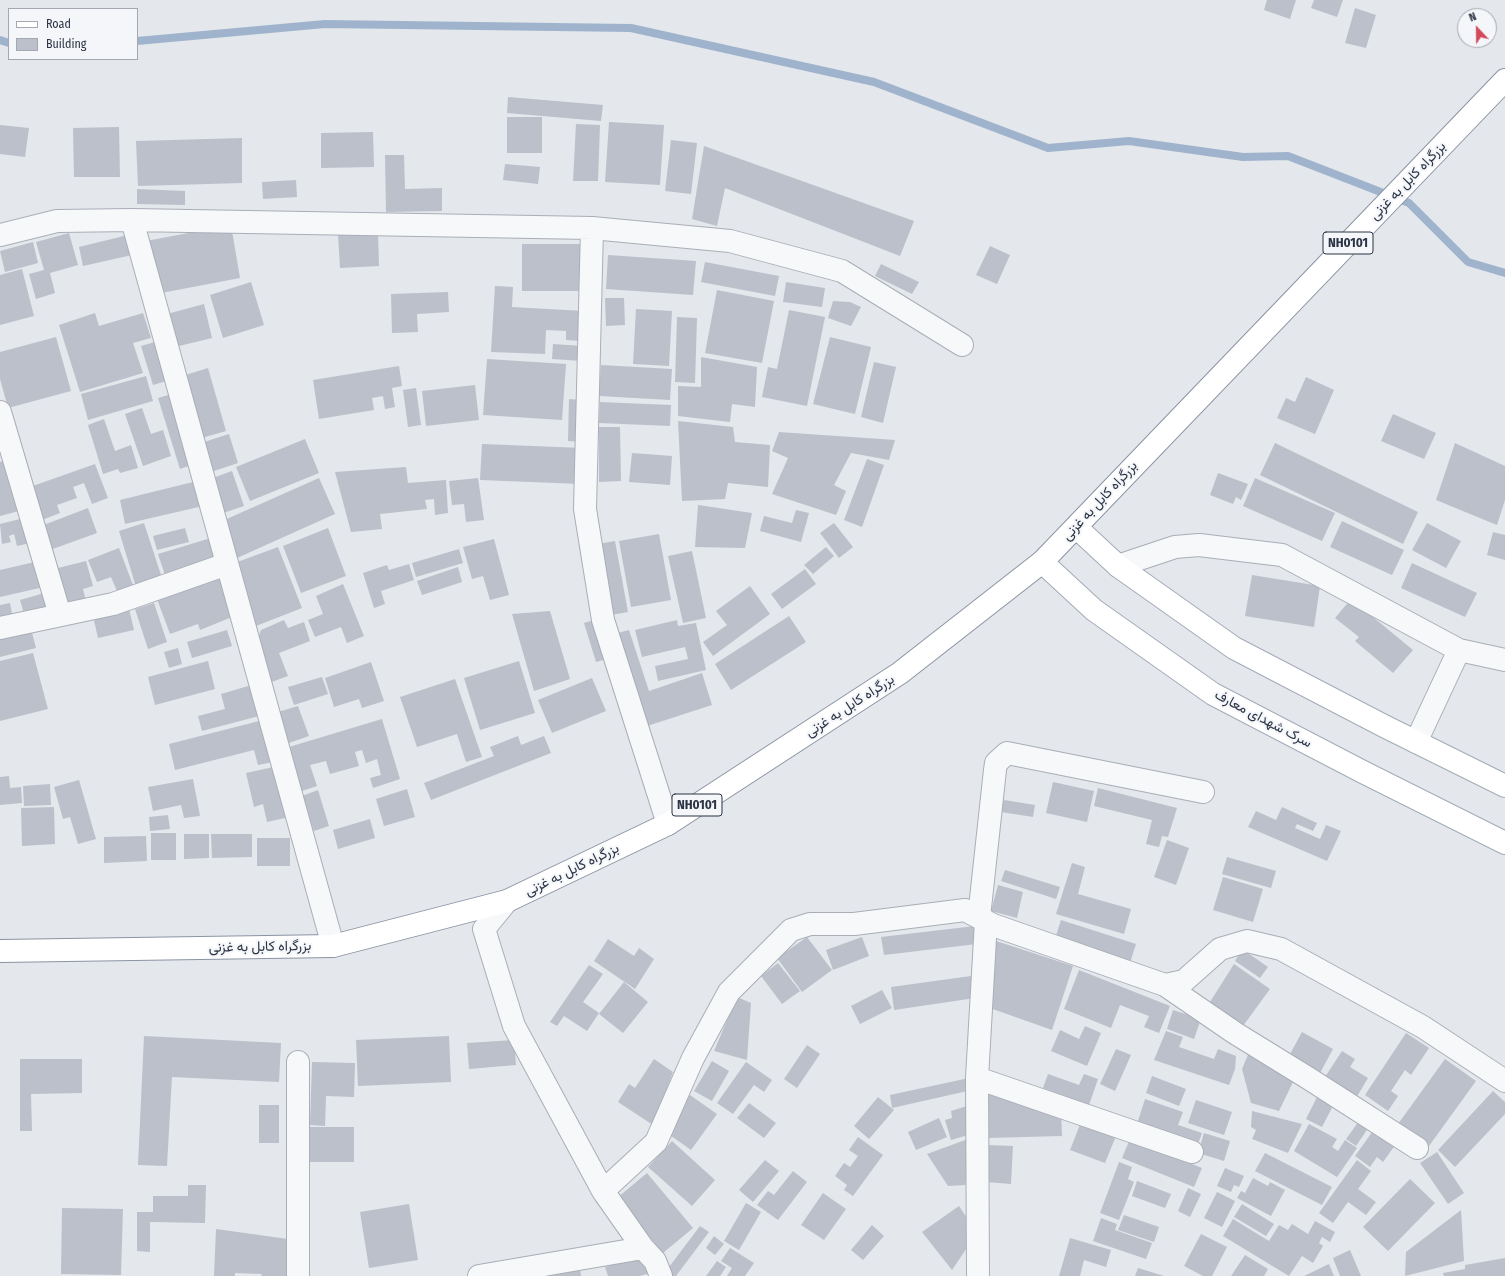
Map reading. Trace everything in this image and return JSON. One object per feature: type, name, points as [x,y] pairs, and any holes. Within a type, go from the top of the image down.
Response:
[{"type":"main road","name":"بزرگراه کابل به غزنی","points":[[0,951],[333,946],[507,901],[668,824],[900,673],[1042,562],[1077,528],[1101,500],[1505,80]]},
{"type":"main road","points":[[1077,528],[1118,566],[1234,648],[1505,786]]},
{"type":"main road","name":"سرک شهدای معارف","points":[[1042,562],[1094,610],[1213,694],[1363,772],[1505,842]]},
{"type":"street","points":[[132,220],[333,946]]},
{"type":"street","points":[[0,235],[57,221],[132,220],[592,228],[730,241],[842,271],[962,345]]},
{"type":"street","points":[[592,228],[585,510],[603,620],[668,824]]},
{"type":"street","points":[[0,412],[60,615]]},
{"type":"street","points":[[1118,566],[1175,547],[1199,545],[1282,555],[1459,650],[1505,660]]},
{"type":"street","points":[[0,628],[113,604],[227,564]]},
{"type":"street","points":[[1416,742],[1459,650]]},
{"type":"street","points":[[978,1274],[977,1078],[982,919],[996,763],[1007,753],[1203,792]]},
{"type":"street","points":[[507,901],[484,929],[514,1026],[602,1191],[643,1248],[655,1261],[661,1276]]},
{"type":"street","points":[[602,1191],[656,1142],[693,1058],[729,992],[791,930],[810,924],[854,924],[965,910],[982,919],[1165,985],[1235,1033],[1417,1148]]},
{"type":"street","points":[[1165,985],[1184,981],[1220,948],[1247,941],[1281,949],[1423,1027],[1505,1081]]},
{"type":"street","points":[[298,1062],[298,1276]]},
{"type":"street","points":[[977,1078],[1192,1152]]},
{"type":"street","points":[[479,1276],[643,1248]]},
{"type":"building","points":[[1267,0],[1296,0],[1290,19],[1264,10]]},
{"type":"building","points":[[1314,0],[1343,0],[1337,17],[1311,8]]},
{"type":"building","points":[[1355,8],[1376,15],[1366,48],[1345,43]]},
{"type":"building","points":[[508,97],[603,105],[601,121],[507,113]]},
{"type":"building","points":[[507,117],[542,117],[542,153],[507,153]]},
{"type":"building","points":[[609,122],[664,125],[660,185],[605,182]]},
{"type":"building","points":[[576,124],[600,125],[598,181],[573,181]]},
{"type":"building","points":[[0,125],[29,128],[25,157],[0,154]]},
{"type":"building","points":[[119,127],[120,177],[74,177],[73,128]]},
{"type":"building","points":[[373,132],[374,167],[321,168],[321,133]]},
{"type":"building","points":[[242,138],[242,183],[138,186],[136,141]]},
{"type":"building","points":[[671,140],[697,143],[691,194],[665,191]]},
{"type":"building","points":[[704,146],[914,221],[900,256],[725,188],[717,226],[692,219]]},
{"type":"building","points":[[385,155],[404,155],[405,189],[442,188],[442,211],[386,212]]},
{"type":"building","points":[[505,164],[540,167],[538,184],[503,180]]},
{"type":"building","points":[[296,180],[297,197],[263,199],[262,182]]},
{"type":"building","points":[[137,189],[185,191],[185,205],[137,204]]},
{"type":"building","points":[[231,225],[240,278],[156,294],[146,241]]},
{"type":"building","points":[[378,232],[379,266],[340,268],[338,234]]},
{"type":"building","points":[[69,233],[78,265],[50,273],[55,293],[36,299],[29,274],[44,270],[36,242]]},
{"type":"building","points":[[128,235],[132,255],[83,266],[79,247]]},
{"type":"building","points":[[33,242],[38,263],[5,272],[0,251]]},
{"type":"building","points":[[522,244],[581,244],[580,291],[522,291]]},
{"type":"building","points":[[990,246],[1010,255],[997,284],[976,275]]},
{"type":"building","points":[[608,255],[696,261],[693,295],[606,289]]},
{"type":"building","points":[[705,262],[779,276],[775,296],[701,282]]},
{"type":"building","points":[[881,264],[919,282],[912,294],[875,276]]},
{"type":"building","points":[[22,269],[34,316],[0,325],[0,275]]},
{"type":"building","points":[[251,282],[264,325],[223,338],[210,295]]},
{"type":"building","points":[[786,282],[825,288],[822,307],[783,302]]},
{"type":"building","points":[[495,286],[513,287],[512,307],[584,311],[582,341],[566,340],[566,331],[546,330],[545,354],[491,352]]},
{"type":"building","points":[[717,290],[774,301],[762,363],[705,353]]},
{"type":"building","points":[[448,292],[449,312],[417,314],[418,332],[392,333],[391,294]]},
{"type":"building","points":[[605,298],[624,298],[625,325],[606,326]]},
{"type":"building","points":[[833,301],[850,302],[861,307],[851,326],[828,318]]},
{"type":"building","points":[[204,304],[212,338],[175,347],[167,314]]},
{"type":"building","points":[[636,309],[672,311],[669,366],[633,364]]},
{"type":"building","points":[[789,310],[825,317],[807,406],[762,397],[768,367],[777,369]]},
{"type":"building","points":[[95,313],[99,326],[143,313],[151,338],[133,343],[143,373],[80,392],[59,325]]},
{"type":"building","points":[[677,317],[697,318],[695,383],[675,382]]},
{"type":"building","points":[[56,337],[71,391],[8,408],[0,379],[0,352]]},
{"type":"building","points":[[830,337],[871,347],[855,414],[813,404]]},
{"type":"building","points":[[162,340],[173,379],[153,385],[141,346]]},
{"type":"building","points":[[553,344],[583,346],[582,361],[552,359]]},
{"type":"building","points":[[701,357],[757,367],[755,407],[732,404],[730,422],[678,416],[678,386],[701,387]]},
{"type":"building","points":[[487,359],[566,364],[562,420],[483,415]]},
{"type":"building","points":[[874,362],[896,367],[883,423],[861,417]]},
{"type":"building","points":[[601,365],[672,369],[670,400],[599,396]]},
{"type":"building","points":[[399,366],[402,386],[392,388],[395,407],[385,409],[383,396],[372,398],[374,410],[319,419],[313,380]]},
{"type":"building","points":[[208,368],[226,431],[198,439],[179,377]]},
{"type":"building","points":[[146,376],[153,401],[88,420],[81,394]]},
{"type":"building","points":[[1306,377],[1334,390],[1315,434],[1277,418],[1286,398],[1295,402]]},
{"type":"building","points":[[475,385],[479,420],[426,426],[422,391]]},
{"type":"building","points":[[416,388],[421,425],[408,427],[403,390]]},
{"type":"building","points":[[175,393],[197,463],[180,469],[158,398]]},
{"type":"building","points":[[569,399],[582,400],[581,442],[568,441]]},
{"type":"building","points":[[600,402],[671,405],[670,426],[599,423]]},
{"type":"building","points":[[142,408],[151,434],[163,430],[171,456],[143,466],[125,414]]},
{"type":"building","points":[[1393,414],[1436,433],[1424,459],[1381,441]]},
{"type":"building","points":[[104,419],[115,451],[131,445],[138,468],[120,473],[118,469],[103,474],[88,425]]},
{"type":"building","points":[[678,421],[733,427],[735,442],[770,445],[768,487],[728,483],[725,499],[682,501]]},
{"type":"building","points":[[599,427],[620,427],[621,481],[599,482]]},
{"type":"building","points":[[779,432],[895,440],[889,460],[851,453],[834,485],[846,491],[836,515],[772,494],[788,458],[772,451]]},
{"type":"building","points":[[229,434],[238,463],[208,473],[198,444]]},
{"type":"building","points":[[305,439],[319,473],[250,501],[236,467]]},
{"type":"building","points":[[1275,443],[1418,512],[1403,544],[1260,475]]},
{"type":"building","points":[[1455,443],[1505,466],[1505,500],[1497,525],[1436,500]]},
{"type":"building","points":[[482,444],[583,448],[581,484],[480,480]]},
{"type":"building","points":[[632,453],[672,456],[670,485],[629,482]]},
{"type":"building","points":[[867,459],[884,465],[862,527],[844,520]]},
{"type":"building","points":[[5,460],[19,511],[0,516],[0,462]]},
{"type":"building","points":[[95,464],[108,498],[92,504],[84,483],[73,487],[77,498],[57,505],[60,513],[42,520],[30,487]]},
{"type":"building","points":[[406,467],[408,483],[446,480],[448,513],[435,515],[434,499],[425,500],[427,509],[380,514],[382,529],[351,532],[335,472]]},
{"type":"building","points":[[232,471],[244,506],[223,513],[210,479]]},
{"type":"building","points":[[1218,473],[1248,484],[1241,500],[1236,497],[1233,504],[1210,495]]},
{"type":"building","points":[[319,478],[335,514],[237,558],[220,522]]},
{"type":"building","points":[[478,478],[484,520],[466,522],[464,504],[452,505],[449,481]]},
{"type":"building","points":[[1255,478],[1335,513],[1322,541],[1243,506]]},
{"type":"building","points":[[197,481],[203,506],[125,524],[120,500]]},
{"type":"building","points":[[698,505],[752,513],[745,548],[695,547]]},
{"type":"building","points":[[88,508],[97,533],[50,550],[41,526]]},
{"type":"building","points":[[796,510],[809,513],[801,542],[760,531],[764,516],[792,523]]},
{"type":"building","points":[[28,517],[35,542],[17,546],[14,534],[9,536],[11,542],[2,544],[0,524]]},
{"type":"building","points":[[1342,521],[1404,550],[1392,575],[1330,547]]},
{"type":"building","points":[[144,523],[162,578],[136,587],[119,531]]},
{"type":"building","points":[[834,523],[853,547],[839,558],[820,533]]},
{"type":"building","points":[[1427,523],[1461,541],[1446,568],[1412,550]]},
{"type":"building","points":[[185,528],[189,542],[157,550],[153,536]]},
{"type":"building","points":[[328,528],[346,576],[301,593],[283,546]]},
{"type":"building","points":[[1493,532],[1505,535],[1505,560],[1487,555]]},
{"type":"building","points":[[659,534],[671,600],[631,607],[619,541]]},
{"type":"building","points":[[211,538],[218,558],[165,575],[158,554]]},
{"type":"building","points":[[494,539],[509,595],[490,600],[483,576],[472,579],[463,547]]},
{"type":"building","points":[[615,541],[628,612],[611,615],[598,544]]},
{"type":"building","points":[[278,547],[302,608],[256,626],[232,564]]},
{"type":"building","points":[[826,547],[834,556],[813,574],[804,565]]},
{"type":"building","points":[[119,548],[133,585],[117,591],[111,577],[97,582],[88,560]]},
{"type":"building","points":[[459,549],[463,563],[416,577],[412,563]]},
{"type":"building","points":[[692,551],[706,618],[683,623],[668,556]]},
{"type":"building","points":[[39,561],[44,587],[0,597],[0,570]]},
{"type":"building","points":[[86,561],[93,586],[83,589],[86,601],[64,607],[54,569]]},
{"type":"building","points":[[1412,563],[1477,593],[1465,617],[1401,588]]},
{"type":"building","points":[[409,564],[414,580],[381,591],[385,604],[374,608],[363,573],[387,565],[389,570]]},
{"type":"building","points":[[458,567],[462,582],[422,595],[417,581]]},
{"type":"building","points":[[805,569],[816,584],[782,609],[771,594]]},
{"type":"building","points":[[221,574],[237,615],[200,630],[198,624],[170,634],[157,599]]},
{"type":"building","points":[[1252,575],[1320,586],[1314,627],[1245,616]]},
{"type":"building","points":[[343,584],[364,636],[347,643],[341,627],[315,637],[308,620],[323,614],[316,596]]},
{"type":"building","points":[[750,586],[770,614],[713,656],[703,642],[727,625],[716,611]]},
{"type":"building","points":[[48,592],[53,609],[25,617],[20,600]]},
{"type":"building","points":[[1351,599],[1413,650],[1393,673],[1355,641],[1359,637],[1335,618]]},
{"type":"building","points":[[10,603],[13,619],[0,622],[0,605]]},
{"type":"building","points":[[154,603],[167,642],[148,649],[135,609]]},
{"type":"building","points":[[129,609],[134,630],[98,638],[93,616]]},
{"type":"building","points":[[550,611],[570,679],[534,691],[512,614]]},
{"type":"building","points":[[789,616],[806,642],[731,690],[715,664]]},
{"type":"building","points":[[598,619],[610,658],[596,662],[584,623]]},
{"type":"building","points":[[284,620],[288,628],[304,622],[310,641],[279,653],[288,676],[269,683],[256,644],[261,630]]},
{"type":"building","points":[[677,620],[678,626],[696,623],[706,670],[658,681],[655,666],[688,659],[685,647],[642,657],[635,630]]},
{"type":"building","points":[[31,629],[36,648],[0,657],[0,637]]},
{"type":"building","points":[[227,630],[232,646],[192,658],[187,642]]},
{"type":"building","points":[[629,630],[649,691],[702,673],[712,705],[644,727],[614,634]]},
{"type":"building","points":[[178,648],[182,664],[169,668],[164,652]]},
{"type":"building","points":[[33,653],[48,709],[0,721],[0,661]]},
{"type":"building","points":[[208,661],[215,689],[155,705],[148,677]]},
{"type":"building","points":[[519,661],[535,713],[480,730],[464,678]]},
{"type":"building","points":[[371,662],[384,701],[362,708],[359,699],[334,707],[325,678]]},
{"type":"building","points":[[322,677],[328,694],[294,705],[288,687]]},
{"type":"building","points":[[592,678],[606,711],[552,733],[538,700]]},
{"type":"building","points":[[455,679],[482,757],[466,762],[457,734],[417,747],[400,697]]},
{"type":"building","points":[[255,684],[263,715],[202,731],[198,716],[225,709],[221,694]]},
{"type":"building","points":[[298,706],[309,736],[289,743],[278,712]]},
{"type":"building","points":[[267,719],[278,761],[258,765],[254,750],[175,770],[169,744]]},
{"type":"building","points":[[382,719],[400,779],[373,788],[370,778],[381,775],[377,759],[366,763],[362,750],[355,752],[359,766],[330,774],[326,761],[310,765],[317,786],[302,791],[289,747]]},
{"type":"building","points":[[518,736],[521,745],[544,736],[551,753],[431,800],[424,783],[494,756],[490,747]]},
{"type":"building","points":[[278,766],[289,817],[267,822],[263,804],[254,807],[246,773]]},
{"type":"building","points":[[9,776],[10,788],[21,787],[22,803],[0,805],[0,777]]},
{"type":"building","points":[[193,779],[200,816],[184,818],[181,805],[153,811],[148,787]]},
{"type":"building","points":[[79,780],[96,839],[78,844],[70,817],[63,819],[54,787]]},
{"type":"building","points":[[1053,782],[1094,791],[1087,822],[1046,813]]},
{"type":"building","points":[[50,784],[51,805],[24,806],[23,786]]},
{"type":"building","points":[[1098,788],[1177,808],[1168,837],[1162,836],[1159,847],[1146,844],[1152,820],[1094,806]]},
{"type":"building","points":[[407,789],[415,817],[384,826],[376,799]]},
{"type":"building","points":[[318,790],[329,826],[314,831],[302,796]]},
{"type":"building","points":[[1004,800],[1035,805],[1033,817],[1001,812]]},
{"type":"building","points":[[54,807],[55,844],[22,846],[21,808]]},
{"type":"building","points":[[1282,807],[1317,823],[1313,831],[1297,824],[1295,828],[1320,839],[1326,825],[1341,831],[1327,861],[1248,827],[1256,811],[1276,820]]},
{"type":"building","points":[[168,815],[170,829],[150,831],[149,817]]},
{"type":"building","points":[[370,819],[375,838],[338,849],[333,830]]},
{"type":"building","points":[[151,833],[176,833],[176,860],[151,860]]},
{"type":"building","points":[[184,834],[209,834],[209,858],[184,859]]},
{"type":"building","points":[[211,834],[252,834],[252,857],[212,858]]},
{"type":"building","points":[[146,836],[147,861],[104,863],[104,837]]},
{"type":"building","points":[[257,838],[290,838],[290,866],[257,866]]},
{"type":"building","points":[[1167,840],[1189,848],[1176,885],[1154,877]]},
{"type":"building","points":[[1227,857],[1276,871],[1271,888],[1222,874]]},
{"type":"building","points":[[1072,863],[1085,867],[1078,894],[1131,909],[1124,934],[1056,914]]},
{"type":"building","points":[[1005,870],[1060,887],[1056,899],[1001,881]]},
{"type":"building","points":[[1223,877],[1263,889],[1253,922],[1213,910]]},
{"type":"building","points":[[998,885],[1023,892],[1017,918],[991,911]]},
{"type":"building","points":[[1061,920],[1136,944],[1129,966],[1054,942]]},
{"type":"building","points":[[975,926],[977,944],[884,955],[881,937]]},
{"type":"building","points":[[807,937],[832,970],[802,992],[777,958]]},
{"type":"building","points":[[862,937],[869,956],[833,970],[826,950]]},
{"type":"building","points":[[608,939],[634,956],[639,948],[654,959],[635,989],[594,961]]},
{"type":"building","points":[[993,940],[1073,966],[1052,1030],[987,1007]]},
{"type":"building","points":[[1242,949],[1268,967],[1260,978],[1235,961]]},
{"type":"building","points":[[778,963],[800,991],[782,1004],[761,976]]},
{"type":"building","points":[[1234,964],[1270,989],[1243,1026],[1210,1002]]},
{"type":"building","points":[[589,965],[603,974],[583,1002],[599,1013],[587,1031],[564,1016],[557,1026],[550,1022]]},
{"type":"building","points":[[1079,970],[1170,1006],[1159,1033],[1144,1027],[1149,1016],[1120,1005],[1111,1028],[1064,1009]]},
{"type":"building","points":[[971,976],[975,998],[894,1010],[891,987]]},
{"type":"building","points":[[624,982],[648,1002],[623,1033],[599,1014]]},
{"type":"building","points":[[882,990],[892,1008],[860,1024],[851,1006]]},
{"type":"building","points":[[737,997],[751,1003],[747,1060],[714,1051]]},
{"type":"building","points":[[1173,1010],[1201,1019],[1194,1039],[1167,1029]]},
{"type":"building","points":[[1085,1026],[1101,1033],[1087,1066],[1051,1051],[1060,1030],[1079,1039]]},
{"type":"building","points":[[1166,1031],[1183,1037],[1179,1047],[1214,1059],[1218,1049],[1236,1056],[1235,1069],[1229,1085],[1154,1060]]},
{"type":"building","points":[[1302,1032],[1333,1049],[1320,1073],[1289,1056]]},
{"type":"building","points":[[1406,1033],[1429,1048],[1411,1075],[1405,1070],[1391,1091],[1398,1096],[1388,1111],[1365,1095]]},
{"type":"building","points":[[144,1036],[281,1043],[279,1082],[172,1077],[167,1166],[138,1165]]},
{"type":"building","points":[[449,1036],[451,1082],[358,1086],[356,1040]]},
{"type":"building","points":[[514,1040],[516,1065],[469,1069],[467,1043]]},
{"type":"building","points":[[807,1045],[820,1054],[797,1088],[784,1079]]},
{"type":"building","points":[[1116,1049],[1131,1055],[1115,1091],[1100,1084]]},
{"type":"building","points":[[1250,1050],[1294,1080],[1279,1111],[1251,1103],[1242,1069]]},
{"type":"building","points":[[1342,1051],[1355,1059],[1350,1067],[1368,1078],[1355,1100],[1323,1080]]},
{"type":"building","points":[[20,1059],[82,1059],[82,1093],[31,1094],[32,1131],[20,1131]]},
{"type":"building","points":[[654,1059],[673,1072],[653,1125],[618,1102],[629,1084],[635,1088]]},
{"type":"building","points":[[1445,1059],[1476,1081],[1429,1146],[1398,1124]]},
{"type":"building","points":[[712,1061],[729,1071],[712,1101],[694,1091]]},
{"type":"building","points":[[312,1062],[355,1063],[354,1097],[326,1096],[325,1126],[310,1125]]},
{"type":"building","points":[[746,1062],[772,1080],[764,1092],[754,1085],[733,1114],[717,1103]]},
{"type":"building","points":[[1048,1074],[1079,1085],[1084,1074],[1098,1079],[1089,1105],[1043,1088]]},
{"type":"building","points":[[1152,1076],[1186,1089],[1179,1106],[1146,1093]]},
{"type":"building","points":[[969,1078],[972,1090],[892,1108],[890,1095]]},
{"type":"building","points":[[988,1090],[1061,1109],[1062,1136],[987,1138]]},
{"type":"building","points":[[1493,1091],[1505,1102],[1505,1114],[1455,1167],[1438,1150]]},
{"type":"building","points":[[1319,1093],[1335,1102],[1322,1127],[1306,1119]]},
{"type":"building","points":[[690,1095],[717,1114],[691,1150],[664,1131]]},
{"type":"building","points":[[878,1097],[894,1110],[869,1139],[854,1126]]},
{"type":"building","points":[[1145,1099],[1183,1112],[1178,1125],[1202,1133],[1197,1147],[1136,1127]]},
{"type":"building","points":[[1196,1100],[1232,1112],[1224,1135],[1188,1123]]},
{"type":"building","points":[[749,1103],[776,1123],[764,1138],[737,1118]]},
{"type":"building","points":[[259,1105],[279,1105],[279,1143],[259,1143]]},
{"type":"building","points":[[967,1106],[975,1133],[951,1140],[945,1120],[952,1118],[951,1111]]},
{"type":"building","points":[[1252,1111],[1302,1124],[1288,1153],[1252,1139],[1256,1130],[1251,1127]]},
{"type":"building","points":[[1362,1117],[1371,1124],[1356,1146],[1346,1139]]},
{"type":"building","points":[[939,1118],[947,1137],[916,1150],[908,1132]]},
{"type":"building","points":[[1081,1122],[1116,1136],[1105,1163],[1070,1150]]},
{"type":"building","points":[[1309,1124],[1337,1139],[1332,1147],[1338,1151],[1345,1140],[1357,1148],[1337,1177],[1294,1151]]},
{"type":"building","points":[[306,1127],[354,1127],[354,1162],[305,1162]]},
{"type":"building","points":[[1375,1128],[1396,1144],[1383,1162],[1377,1157],[1370,1167],[1355,1156]]},
{"type":"building","points":[[1204,1133],[1230,1141],[1224,1161],[1198,1153]]},
{"type":"building","points":[[858,1137],[883,1155],[853,1196],[844,1190],[847,1185],[835,1176],[844,1163],[850,1167],[858,1156],[849,1150]]},
{"type":"building","points":[[968,1139],[973,1154],[965,1185],[948,1186],[927,1154]]},
{"type":"building","points":[[1130,1139],[1202,1168],[1194,1187],[1122,1158]]},
{"type":"building","points":[[672,1141],[715,1180],[692,1206],[648,1167]]},
{"type":"building","points":[[988,1145],[1013,1146],[1011,1184],[986,1182]]},
{"type":"building","points":[[1437,1152],[1464,1193],[1448,1204],[1420,1163]]},
{"type":"building","points":[[1265,1153],[1332,1187],[1322,1205],[1255,1171]]},
{"type":"building","points":[[765,1160],[779,1171],[753,1202],[739,1190]]},
{"type":"building","points":[[1357,1160],[1371,1171],[1358,1189],[1376,1202],[1366,1215],[1348,1202],[1333,1223],[1319,1213]]},
{"type":"building","points":[[1119,1162],[1132,1167],[1128,1179],[1134,1182],[1119,1220],[1100,1213]]},
{"type":"building","points":[[1225,1168],[1244,1176],[1239,1187],[1234,1185],[1231,1192],[1217,1186]]},
{"type":"building","points":[[793,1171],[807,1182],[778,1220],[757,1205],[768,1191],[774,1195]]},
{"type":"building","points":[[647,1173],[693,1228],[663,1253],[617,1198]]},
{"type":"building","points":[[1253,1178],[1268,1186],[1270,1182],[1285,1190],[1271,1216],[1237,1198],[1241,1191],[1245,1193]]},
{"type":"building","points":[[1410,1179],[1435,1203],[1388,1251],[1363,1227]]},
{"type":"building","points":[[1137,1181],[1171,1194],[1165,1208],[1132,1196]]},
{"type":"building","points":[[188,1185],[206,1185],[205,1223],[150,1222],[150,1252],[137,1251],[137,1212],[153,1212],[153,1196],[188,1196]]},
{"type":"building","points":[[1188,1188],[1201,1194],[1190,1217],[1178,1211]]},
{"type":"building","points":[[1217,1192],[1235,1201],[1222,1227],[1204,1218]]},
{"type":"building","points":[[823,1193],[846,1209],[824,1240],[801,1225]]},
{"type":"building","points":[[746,1203],[761,1212],[739,1250],[724,1241]]},
{"type":"building","points":[[409,1204],[418,1260],[369,1268],[360,1212]]},
{"type":"building","points":[[1242,1204],[1274,1224],[1266,1236],[1234,1217]]},
{"type":"building","points":[[959,1206],[977,1233],[952,1270],[922,1232]]},
{"type":"building","points":[[62,1208],[123,1209],[121,1275],[61,1274]]},
{"type":"building","points":[[1461,1210],[1464,1261],[1405,1276],[1406,1252]]},
{"type":"building","points":[[1124,1215],[1159,1227],[1154,1242],[1118,1230]]},
{"type":"building","points":[[1101,1218],[1117,1224],[1115,1230],[1152,1243],[1146,1259],[1093,1241]]},
{"type":"building","points":[[1233,1219],[1269,1241],[1279,1225],[1288,1230],[1292,1224],[1308,1234],[1315,1221],[1335,1232],[1330,1242],[1322,1237],[1319,1243],[1323,1246],[1313,1263],[1302,1256],[1289,1276],[1223,1236]]},
{"type":"building","points":[[872,1225],[884,1236],[863,1260],[851,1250]]},
{"type":"building","points":[[700,1226],[709,1232],[676,1276],[673,1276],[666,1271]]},
{"type":"building","points":[[216,1229],[288,1239],[289,1276],[261,1276],[262,1274],[235,1273],[235,1276],[214,1276]]},
{"type":"building","points":[[1201,1234],[1227,1247],[1212,1276],[1203,1276],[1184,1266]]},
{"type":"building","points":[[714,1236],[724,1244],[715,1255],[706,1248]]},
{"type":"building","points":[[1070,1238],[1111,1250],[1106,1267],[1084,1260],[1080,1276],[1059,1276]]},
{"type":"building","points":[[730,1248],[754,1263],[745,1276],[727,1276],[732,1268],[721,1261]]},
{"type":"building","points":[[1350,1250],[1361,1276],[1340,1276],[1333,1258]]},
{"type":"building","points":[[646,1255],[651,1273],[639,1276],[608,1276],[605,1267]]},
{"type":"building","points":[[1245,1255],[1268,1269],[1264,1276],[1231,1276]]},
{"type":"building","points":[[1505,1258],[1505,1276],[1444,1276],[1443,1273],[1465,1269],[1465,1265]]},
{"type":"building","points":[[717,1261],[726,1267],[720,1276],[706,1276]]},
{"type":"building","points":[[1329,1264],[1334,1276],[1304,1276]]},
{"type":"building","points":[[1138,1268],[1164,1276],[1135,1276]]},
{"type":"building","points":[[580,1269],[581,1276],[551,1276],[551,1275]]},
{"type":"waterway","points":[[138,41],[325,24],[631,28],[874,82],[1048,148],[1129,141],[1243,157],[1288,156],[1409,203],[1468,262],[1505,273]]},
{"type":"waterway","points":[[0,40],[8,43]]}]
